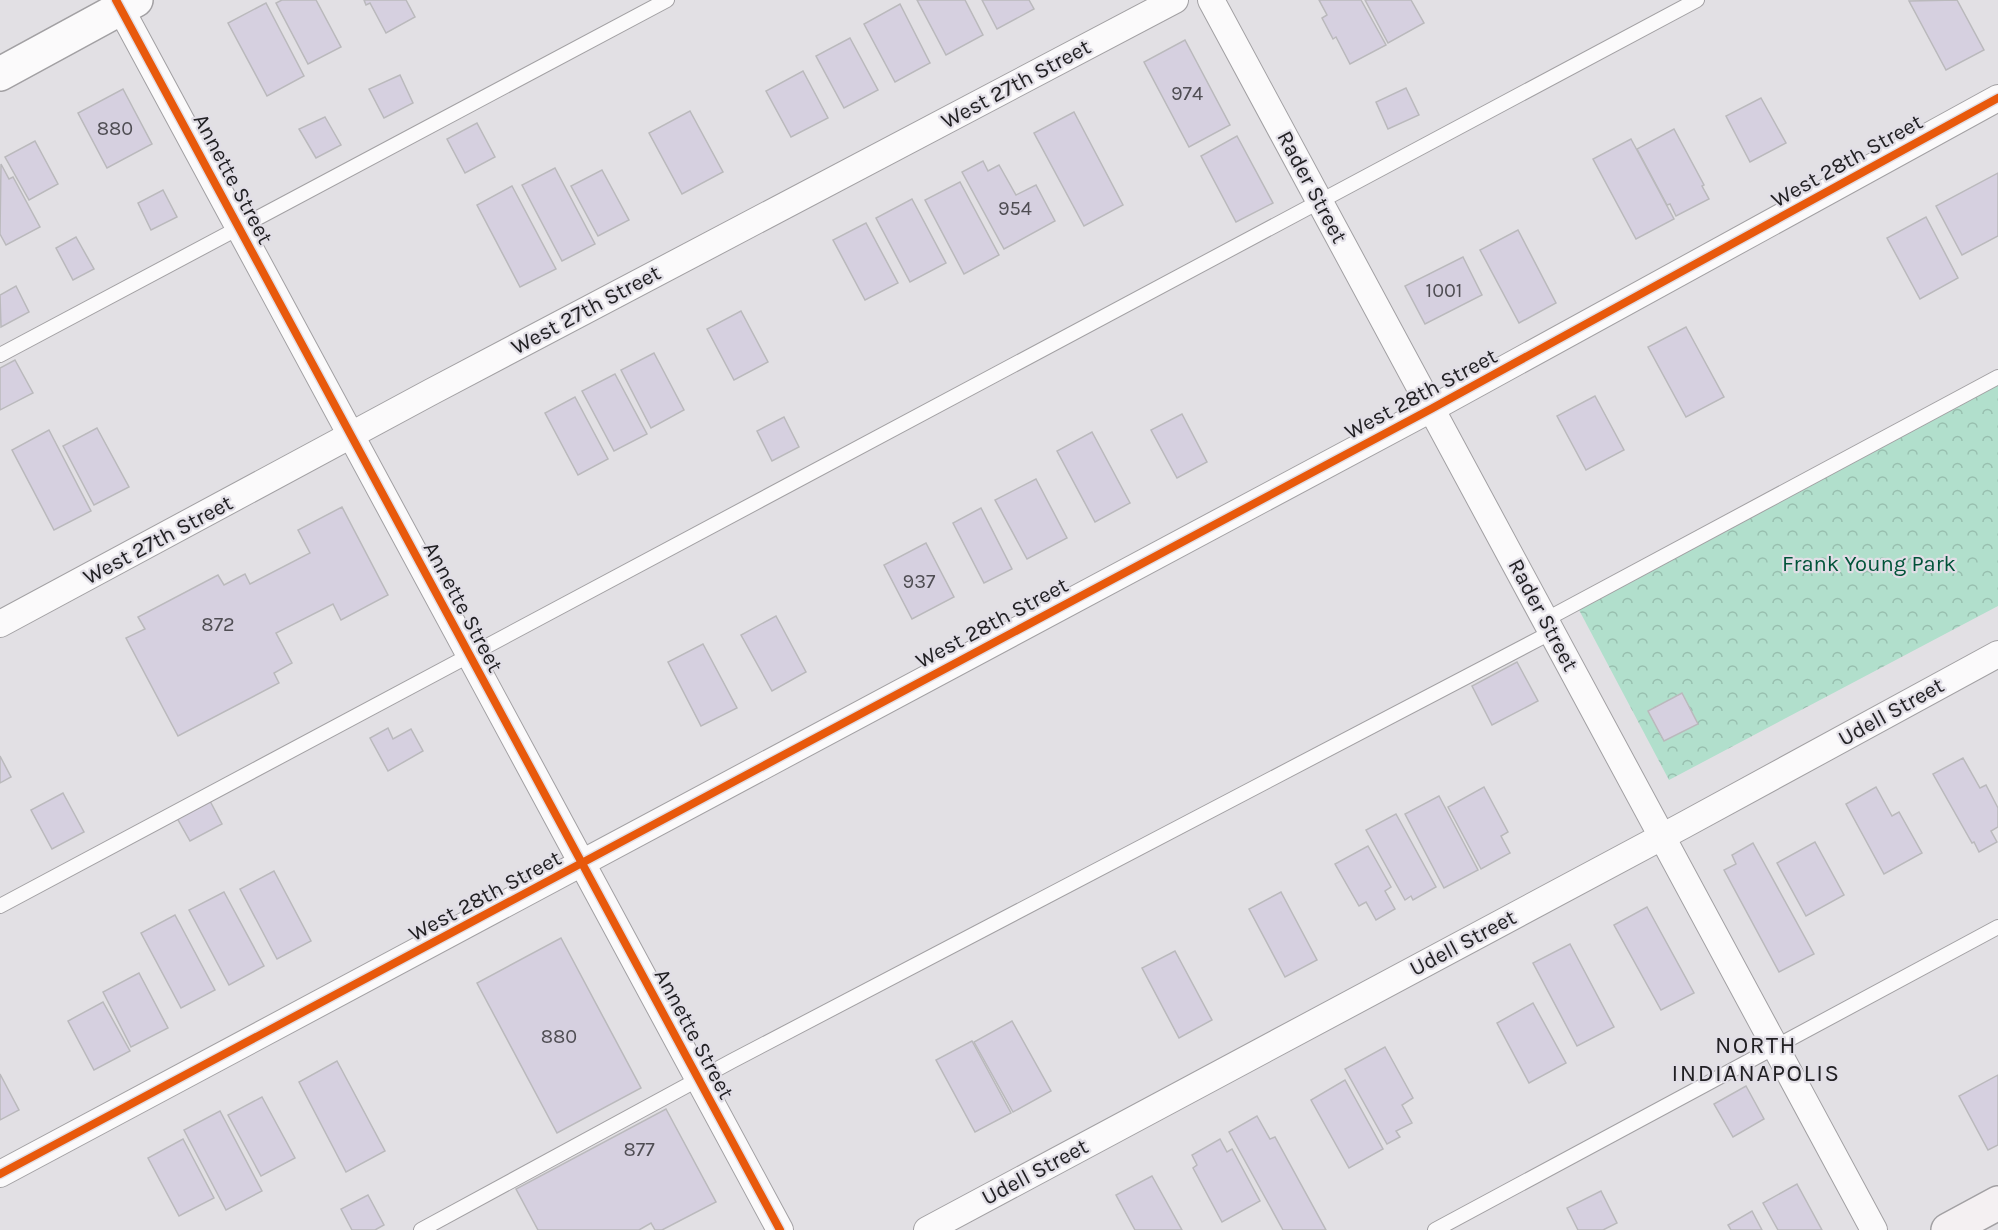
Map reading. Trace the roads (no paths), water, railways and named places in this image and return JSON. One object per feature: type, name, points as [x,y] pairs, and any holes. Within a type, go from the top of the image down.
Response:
[{"type":"main road","points":[[1948,1230],[1998,1203]]},
{"type":"street","name":"West 27th Street","points":[[0,624],[441,387],[1175,0]]},
{"type":"street","name":"Rader Street","points":[[1211,0],[1874,1230]]},
{"type":"street","name":"Annette Street","points":[[124,3],[238,227],[780,1230]]},
{"type":"street","points":[[0,74],[124,3]]},
{"type":"street","name":"West 28th Street","points":[[0,1174],[1431,409],[1998,98]]},
{"type":"street","name":"Udell Street","points":[[927,1230],[1662,837],[1998,654]]},
{"type":"lane","points":[[0,355],[667,0]]},
{"type":"lane","points":[[0,906],[1697,0]]},
{"type":"lane","points":[[421,1230],[698,1079],[1549,626],[1998,377]]},
{"type":"lane","points":[[1435,1230],[1998,927]]},
{"type":"district","name":"NORTH INDIANAPOLIS","points":[[1756,1059]]},
{"type":"park label","name":"Frank Young Park","points":[[1869,564]]}]
